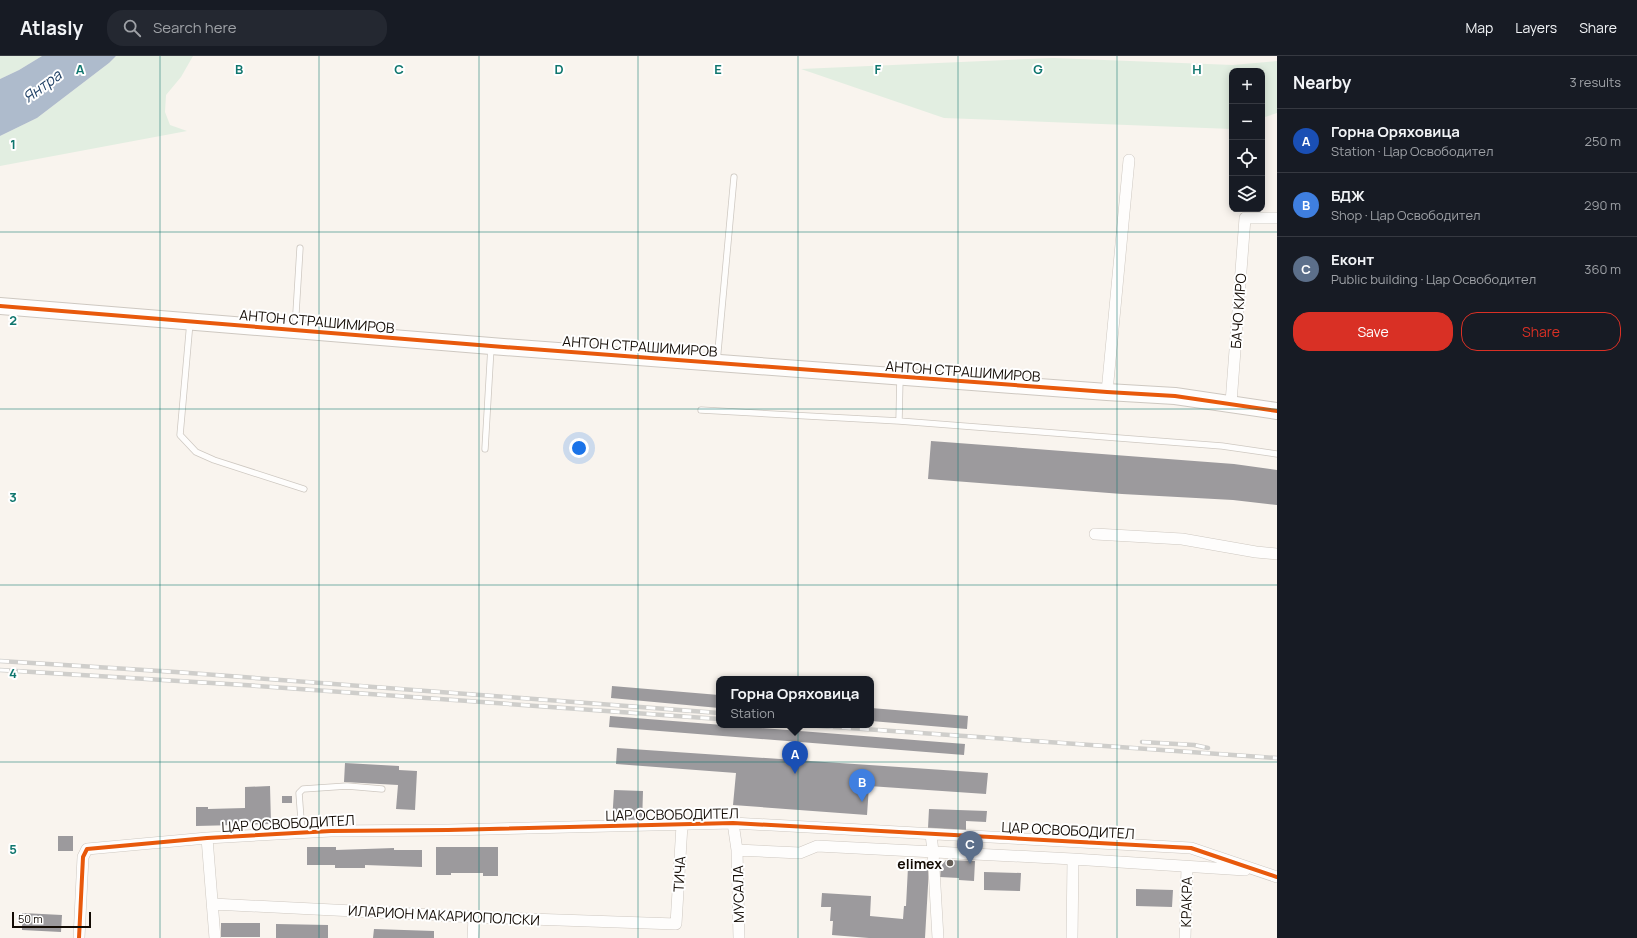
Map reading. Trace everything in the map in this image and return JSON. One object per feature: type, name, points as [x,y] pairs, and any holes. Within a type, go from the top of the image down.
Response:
[{"type":"street","points":[[1107,392],[1129,160]]},
{"type":"street","name":"БАЧО КИРО","points":[[1231,403],[1245,218],[1277,218]]},
{"type":"street","name":"АНТОН СТРАШИМИРОВ","points":[[0,306],[295,331],[900,377],[1175,396],[1231,403],[1277,411]]},
{"type":"street","points":[[1095,534],[1182,539],[1256,552],[1277,554]]},
{"type":"street","name":"ЦАР ОСВОБОДИТЕЛ","points":[[79,938],[83,857],[87,849],[207,838],[302,832],[733,823],[1191,848],[1261,870],[1277,877]]},
{"type":"street","name":"МУСАЛА","points":[[733,823],[737,850],[739,938]]},
{"type":"street","name":"ТИЧА","points":[[676,924],[682,825]]},
{"type":"street","points":[[737,850],[800,853],[817,846],[818,827]]},
{"type":"street","points":[[931,834],[934,852],[938,938]]},
{"type":"street","points":[[207,838],[215,938]]},
{"type":"street","name":"ЦАР ОСВОБОДИТЕЛ","points":[[817,846],[1261,870]]},
{"type":"street","points":[[1072,938],[1073,859]]},
{"type":"street","name":"КРАКРА","points":[[1185,938],[1187,867]]},
{"type":"street","name":"ИЛАРИОН МАКАРИОПОЛСКИ","points":[[213,904],[474,917],[676,924]]},
{"type":"street","points":[[473,938],[474,917]]},
{"type":"lane","points":[[717,362],[734,177]]},
{"type":"lane","points":[[295,331],[300,248]]},
{"type":"lane","points":[[190,322],[180,436],[196,452],[214,460],[304,489]]},
{"type":"lane","points":[[485,449],[491,346]]},
{"type":"lane","points":[[899,421],[900,377]]},
{"type":"lane","points":[[701,410],[899,421],[1222,446],[1277,454]]},
{"type":"lane","points":[[302,832],[299,794],[303,789],[347,786],[382,789]]},
{"type":"shaded area","points":[[0,56],[42,56],[19,70],[0,79]]},
{"type":"shaded area","points":[[116,56],[193,56],[181,77],[166,95],[165,112],[170,125],[187,131],[0,166],[0,136],[37,118]]},
{"type":"shaded area","points":[[1053,58],[1233,65],[1277,61],[1277,113],[1265,117],[1265,68],[1229,68],[1229,129],[944,118],[801,69]]},
{"type":"water","name":"Янтра","points":[[42,56],[116,56],[37,118],[0,136],[0,79],[19,70]]},
{"type":"building","points":[[931,441],[1234,464],[1277,470],[1277,505],[1233,500],[1122,494],[928,479]]},
{"type":"building","points":[[612,686],[716,695],[716,708],[611,698]]},
{"type":"building","points":[[874,708],[968,716],[967,729],[874,721]]},
{"type":"building","points":[[610,716],[716,724],[716,728],[762,728],[965,744],[964,755],[609,727]]},
{"type":"building","points":[[617,748],[988,773],[986,794],[869,786],[867,815],[733,805],[736,773],[616,764]]},
{"type":"building","points":[[345,763],[399,766],[399,770],[417,771],[415,810],[396,809],[398,785],[344,782]]},
{"type":"building","points":[[270,786],[271,824],[196,826],[196,807],[208,807],[208,809],[245,808],[245,787]]},
{"type":"building","points":[[614,790],[643,791],[642,824],[612,823]]},
{"type":"building","points":[[282,796],[292,796],[292,803],[282,803]]},
{"type":"building","points":[[929,809],[987,811],[986,822],[966,821],[966,832],[928,828]]},
{"type":"building","points":[[58,836],[73,836],[73,851],[58,851]]},
{"type":"building","points":[[307,847],[336,847],[336,850],[394,848],[394,850],[422,850],[422,867],[365,865],[365,868],[335,868],[335,865],[307,865]]},
{"type":"building","points":[[436,847],[498,847],[498,876],[483,876],[483,873],[451,873],[451,875],[436,875]]},
{"type":"building","points":[[946,860],[975,861],[974,881],[959,880],[959,878],[940,877],[941,866]]},
{"type":"building","points":[[908,867],[929,868],[925,938],[869,938],[832,935],[833,921],[830,921],[831,907],[821,907],[822,893],[871,896],[870,916],[903,919],[904,906],[906,906]]},
{"type":"building","points":[[984,872],[1021,873],[1020,891],[984,890]]},
{"type":"building","points":[[1136,889],[1173,890],[1172,907],[1136,906]]},
{"type":"building","points":[[22,913],[62,915],[61,932],[22,930]]},
{"type":"building","points":[[221,923],[260,923],[260,937],[221,937]]},
{"type":"building","points":[[276,924],[328,925],[328,938],[276,938]]},
{"type":"building","points":[[374,929],[434,931],[434,938],[373,938]]},
{"type":"railway","points":[[0,661],[176,672],[716,713]]},
{"type":"railway","points":[[0,670],[244,685],[716,719]]},
{"type":"railway","points":[[849,728],[1277,758]]},
{"type":"railway","points":[[1142,742],[1194,745],[1208,748]]},
{"type":"cycle path","points":[[0,306],[491,346],[1175,396],[1277,411]]},
{"type":"cycle path","points":[[79,938],[83,857],[87,849],[207,838],[331,831],[448,830],[733,823],[1191,848],[1277,877]]},
{"type":"place","name":"Горна Оряховица","points":[[795,774]]},
{"type":"place","name":"БДЖ","points":[[862,802]]},
{"type":"place","name":"elimex","points":[[950,863]]},
{"type":"place","name":"Еконт","points":[[970,864]]}]
